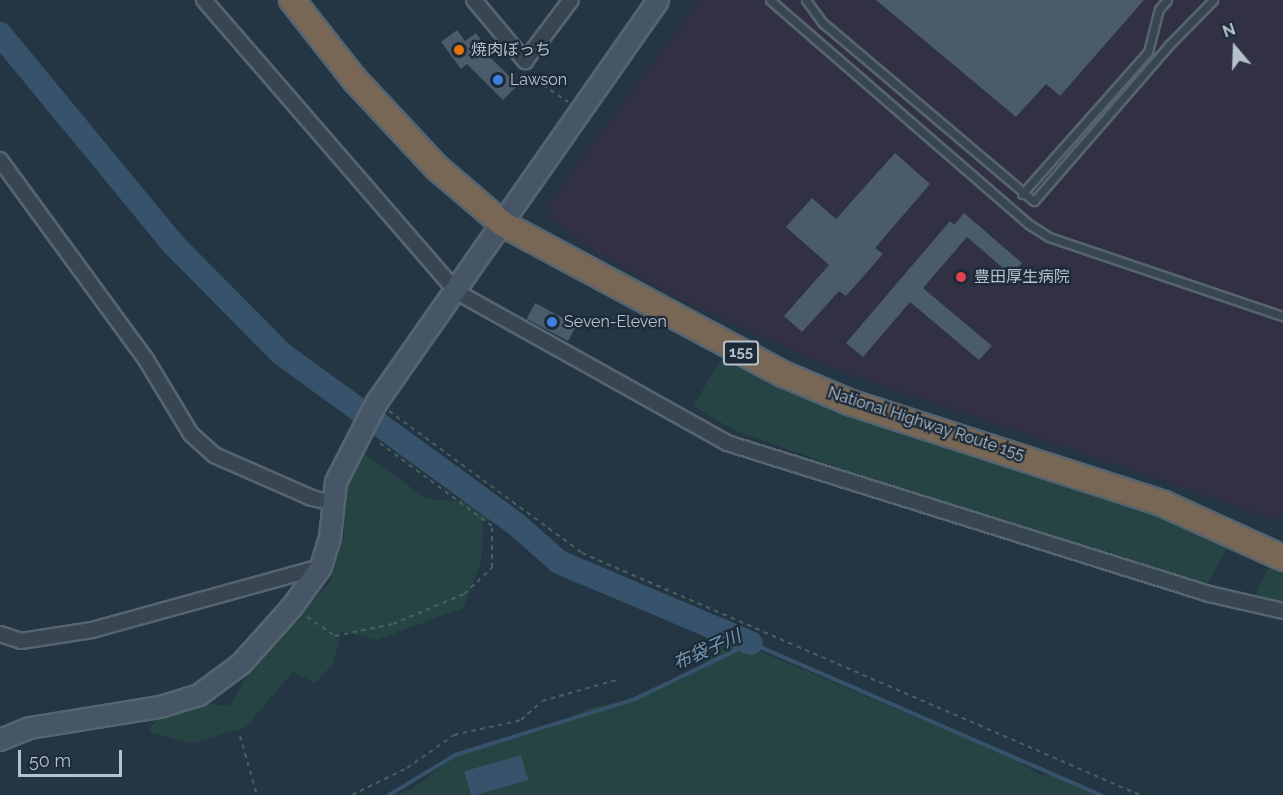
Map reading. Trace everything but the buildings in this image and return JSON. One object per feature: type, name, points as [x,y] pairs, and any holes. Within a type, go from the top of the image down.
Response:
[{"type":"highway","name":"National Highway Route 155","points":[[292,0],[355,80],[436,167],[503,224],[783,374],[849,402],[1164,504],[1283,558]]},
{"type":"street","points":[[204,0],[457,292],[727,443],[1209,594],[1283,611]]},
{"type":"street","points":[[474,0],[525,61],[571,0]]},
{"type":"street","points":[[0,740],[30,728],[159,707],[199,695],[222,682],[292,607],[321,567],[330,538],[333,503],[344,462],[377,402],[457,292],[658,0]]},
{"type":"street","points":[[0,160],[145,358],[191,434],[214,455],[312,498],[333,503]]},
{"type":"street","points":[[0,634],[21,641],[92,630],[321,567]]},
{"type":"lane","points":[[770,0],[1030,225],[1048,237],[1283,316]]},
{"type":"lane","points":[[806,0],[823,23],[1022,194],[1034,201],[1044,194],[1071,156],[1214,0]]},
{"type":"lane","points":[[1022,194],[1148,52],[1159,9],[1167,0]]},
{"type":"path","points":[[525,61],[528,75],[581,110]]},
{"type":"path","points":[[377,402],[582,553],[1140,795]]},
{"type":"path","points":[[292,607],[335,636],[393,624],[454,598],[492,568],[492,526],[361,429]]},
{"type":"path","points":[[352,795],[407,768],[454,735],[522,720],[542,700],[616,680]]},
{"type":"path","points":[[240,736],[257,795]]},
{"type":"shaded area","name":"豊田厚生病院","points":[[699,0],[1283,0],[1283,510],[1277,520],[825,366],[677,298],[600,255],[551,219],[547,205]]},
{"type":"shaded area","points":[[521,755],[528,780],[471,795],[464,771]]},
{"type":"green space","points":[[722,358],[840,413],[1026,466],[1224,537],[1227,548],[1206,586],[883,484],[732,429],[693,406]]},
{"type":"green space","points":[[365,454],[427,499],[455,501],[478,496],[500,500],[566,553],[721,625],[755,649],[1014,759],[1038,774],[1063,777],[1101,795],[394,795],[412,789],[453,757],[547,729],[591,707],[636,700],[707,662],[705,633],[678,612],[612,583],[582,586],[556,575],[553,552],[527,532],[484,520],[481,562],[463,608],[377,640],[341,631],[333,664],[315,683],[293,672],[245,728],[190,744],[149,731],[155,721],[210,704],[230,706],[252,667],[330,582],[344,536],[344,477]]},
{"type":"green space","points":[[1268,568],[1283,575],[1283,605],[1255,596]]},
{"type":"waterway","points":[[0,34],[173,244],[282,354],[516,524],[559,562],[751,643]]},
{"type":"waterway","name":"布袋子川","points":[[389,795],[455,755],[635,699],[751,643],[1101,795]]},
{"type":"place","name":"焼肉ぼっち","points":[[459,50]]},
{"type":"place","name":"Lawson","points":[[498,80]]},
{"type":"place","name":"豊田厚生病院","points":[[961,277]]},
{"type":"place","name":"Seven-Eleven","points":[[552,322]]}]
